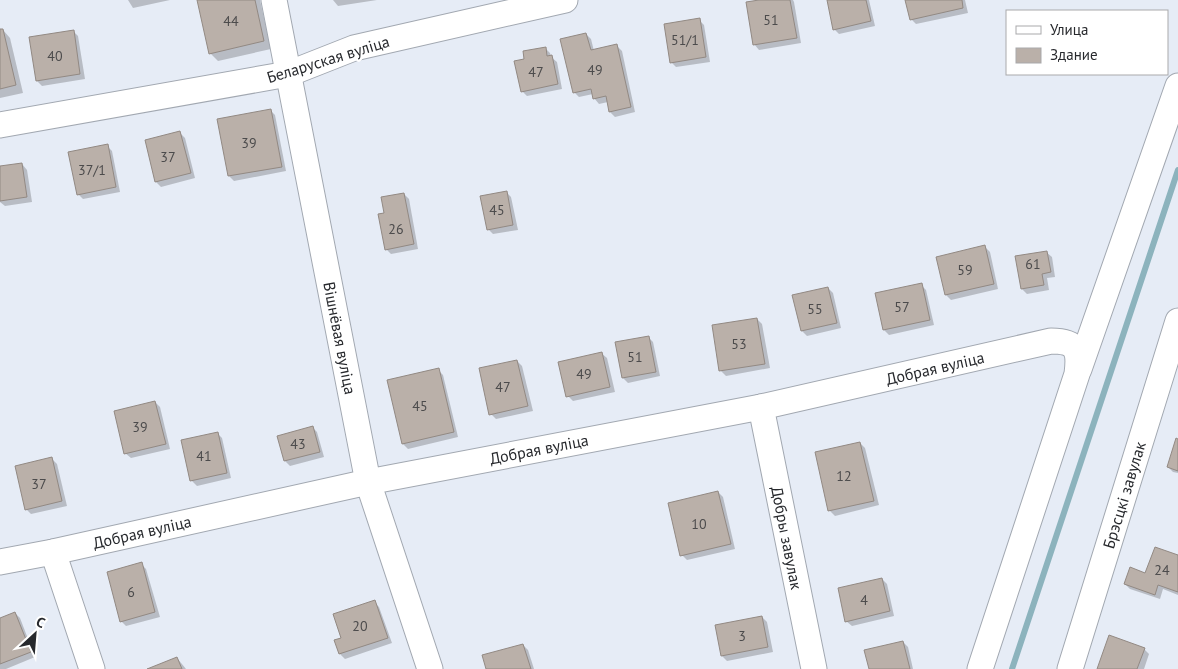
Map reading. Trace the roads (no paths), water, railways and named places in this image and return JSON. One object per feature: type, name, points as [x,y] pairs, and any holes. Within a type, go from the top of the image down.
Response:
[{"type":"street","name":"Вішнёвая вуліца","points":[[274,0],[368,482],[430,669]]},
{"type":"street","name":"Беларуская вуліца","points":[[0,124],[288,74],[354,48],[565,0]]},
{"type":"street","points":[[980,669],[1077,374],[1178,86]]},
{"type":"street","name":"Брэсцкі завулак","points":[[1070,669],[1178,321]]},
{"type":"street","name":"Добрая вуліца","points":[[0,562],[368,482],[761,407],[1051,341],[1066,341],[1075,348],[1079,362],[1077,374]]},
{"type":"street","name":"Добры завулак","points":[[761,407],[814,669]]},
{"type":"street","points":[[53,552],[92,669]]},
{"type":"waterway","points":[[1012,669],[1178,170]]}]
